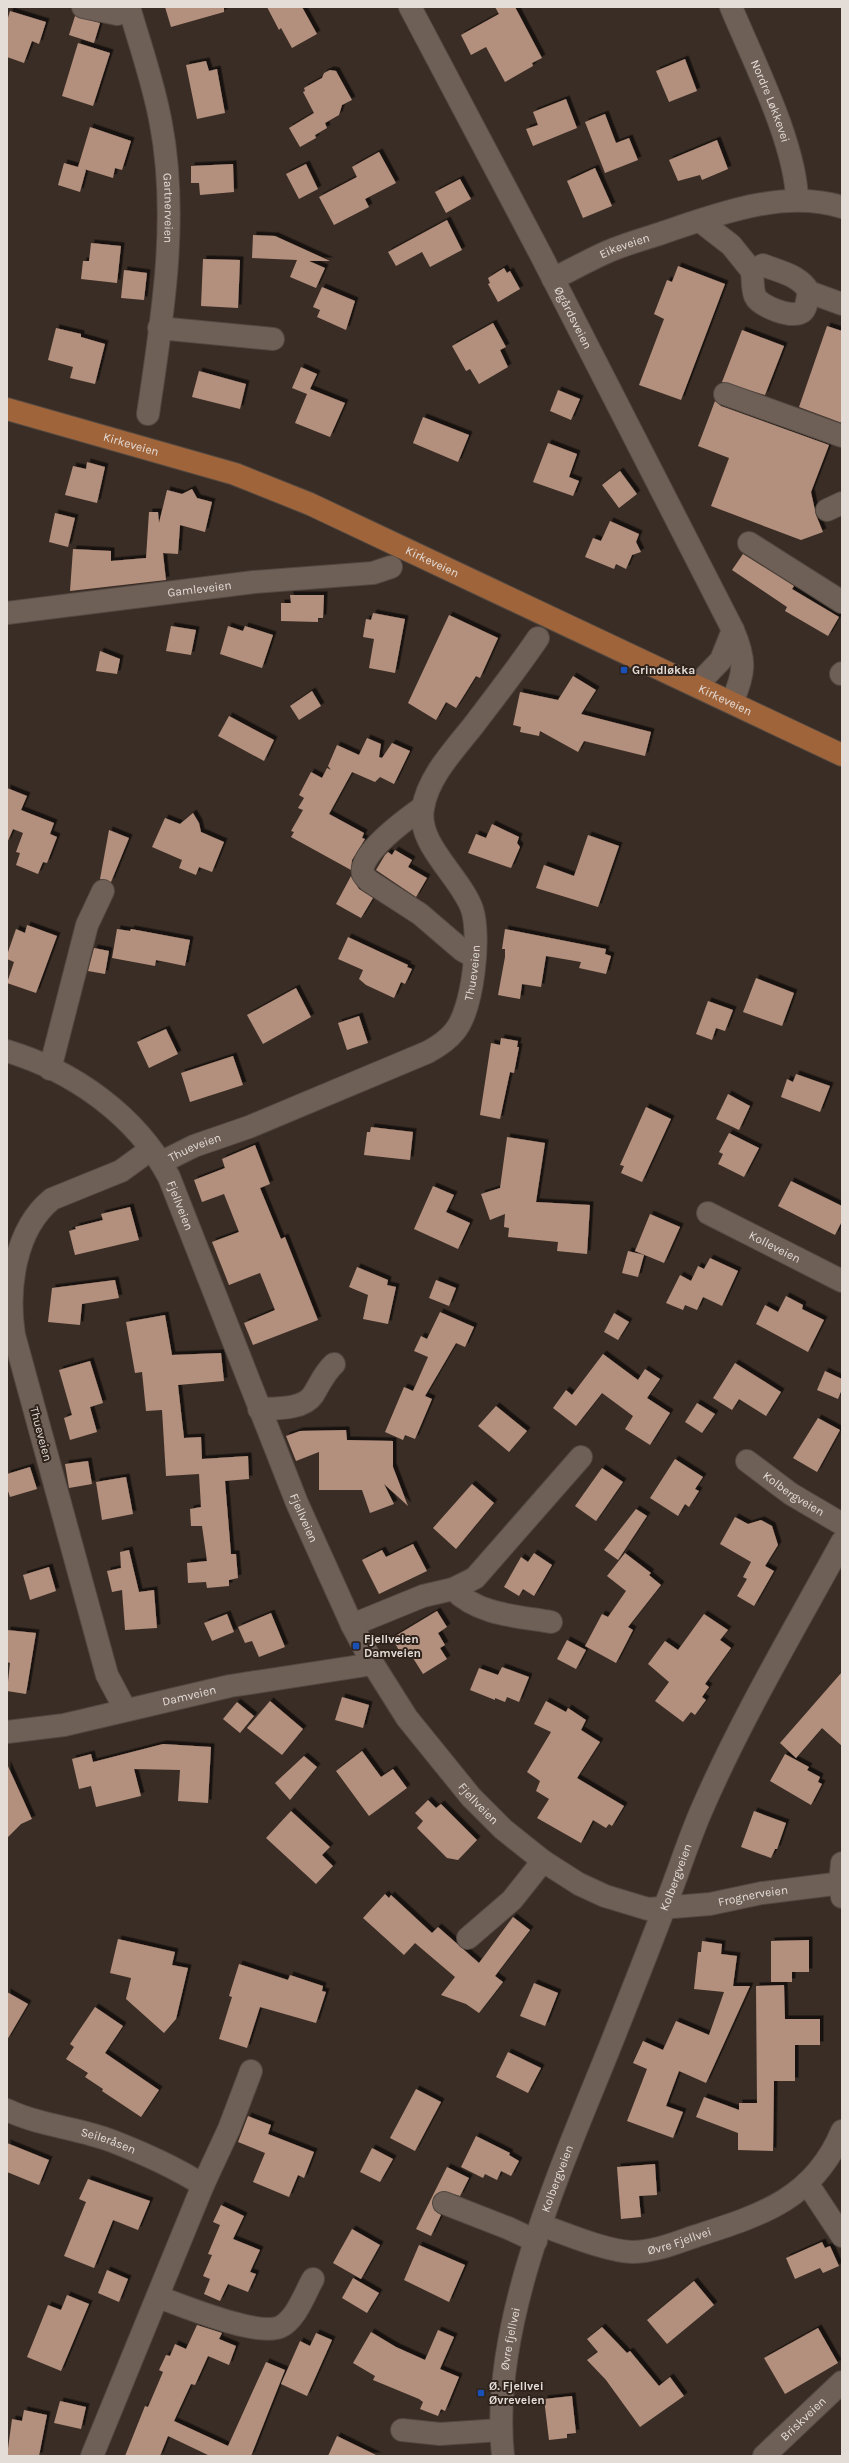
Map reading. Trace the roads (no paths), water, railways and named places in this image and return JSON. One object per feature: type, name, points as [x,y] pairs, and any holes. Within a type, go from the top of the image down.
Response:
[{"type":"main road","name":"Kirkeveien","points":[[7,409],[235,474],[310,504],[698,685],[842,755]]},
{"type":"street","points":[[83,7],[117,14],[129,9]]},
{"type":"street","name":"Øgårdsveien","points":[[410,7],[553,279],[733,630],[742,656],[744,671],[732,702]]},
{"type":"street","name":"Nordre Løkkevei","points":[[731,7],[784,136],[796,186],[797,200]]},
{"type":"street","name":"Gartnerveien","points":[[129,9],[161,123],[165,151],[169,210],[159,328],[148,414]]},
{"type":"street","name":"Eikeveien","points":[[553,279],[608,252],[700,221],[765,204],[797,200],[826,202],[842,207]]},
{"type":"street","points":[[700,221],[731,245],[752,271],[755,296],[761,304],[791,315],[800,313],[805,309],[809,292]]},
{"type":"street","points":[[752,271],[763,265],[799,279],[809,292],[842,304]]},
{"type":"street","points":[[159,328],[273,339]]},
{"type":"street","points":[[725,394],[842,436]]},
{"type":"street","points":[[749,543],[842,602]]},
{"type":"street","name":"Gamleveien","points":[[7,613],[254,582],[373,574],[391,566]]},
{"type":"street","points":[[698,685],[721,660],[733,630]]},
{"type":"street","name":"Thueveien","points":[[125,1710],[108,1675],[16,1343],[11,1315],[12,1282],[21,1247],[30,1225],[45,1205],[52,1199],[156,1156],[194,1146],[249,1126],[441,1045],[455,1032],[462,1018],[469,997],[476,926],[472,908],[433,849],[423,822],[423,807],[429,788],[444,764],[538,638]]},
{"type":"street","points":[[423,807],[390,831],[363,866],[363,874],[369,881],[420,914],[462,950],[474,957]]},
{"type":"street","points":[[50,1069],[87,925],[103,891]]},
{"type":"street","name":"Fjellveien","points":[[7,1051],[65,1076],[117,1110],[132,1125],[156,1156],[169,1177],[297,1503],[352,1625],[373,1664],[411,1724],[471,1797],[503,1829],[543,1861],[579,1884],[605,1896],[648,1909],[665,1908]]},
{"type":"street","name":"Kolleveien","points":[[708,1213],[842,1281]]},
{"type":"street","points":[[259,1409],[292,1406],[312,1397],[327,1371],[334,1364]]},
{"type":"street","points":[[352,1625],[423,1596],[453,1589],[475,1578],[581,1457]]},
{"type":"street","name":"Kolbergveien","points":[[747,1462],[791,1494],[842,1524]]},
{"type":"street","name":"Kolbergveien","points":[[539,2233],[559,2172],[665,1908],[701,1812],[724,1761],[842,1542]]},
{"type":"street","points":[[453,1589],[468,1602],[492,1612],[551,1622]]},
{"type":"street","name":"Damveien","points":[[7,1732],[64,1725],[230,1686],[373,1664]]},
{"type":"street","points":[[468,1938],[512,1900],[543,1861]]},
{"type":"street","name":"Frognerveien","points":[[665,1908],[710,1904],[762,1893],[841,1882]]},
{"type":"street","points":[[92,2456],[203,2185],[229,2129],[251,2071]]},
{"type":"street","name":"Seileråsen","points":[[7,2110],[26,2119],[112,2141],[188,2176],[203,2185]]},
{"type":"street","name":"Øvre Fjellvei","points":[[444,2203],[508,2228],[587,2242],[630,2252],[654,2250],[747,2220],[770,2210],[793,2196],[808,2183],[832,2152],[842,2130]]},
{"type":"street","points":[[808,2183],[842,2236]]},
{"type":"street","name":"Øvre fjellvei","points":[[503,2456],[500,2430],[506,2363],[522,2285],[539,2233]]},
{"type":"street","points":[[158,2297],[244,2326],[264,2330],[281,2327],[292,2316],[313,2279]]},
{"type":"street","name":"Briskveien","points":[[764,2456],[842,2382]]},
{"type":"street","points":[[402,2430],[440,2434],[500,2430]]},
{"type":"place","name":"Grindløkka","points":[[624,670]]},
{"type":"place","name":"Fjellveien Damveien","points":[[356,1646]]},
{"type":"place","name":"Ø. Fjellvei Øvreveien","points":[[481,2393]]}]
